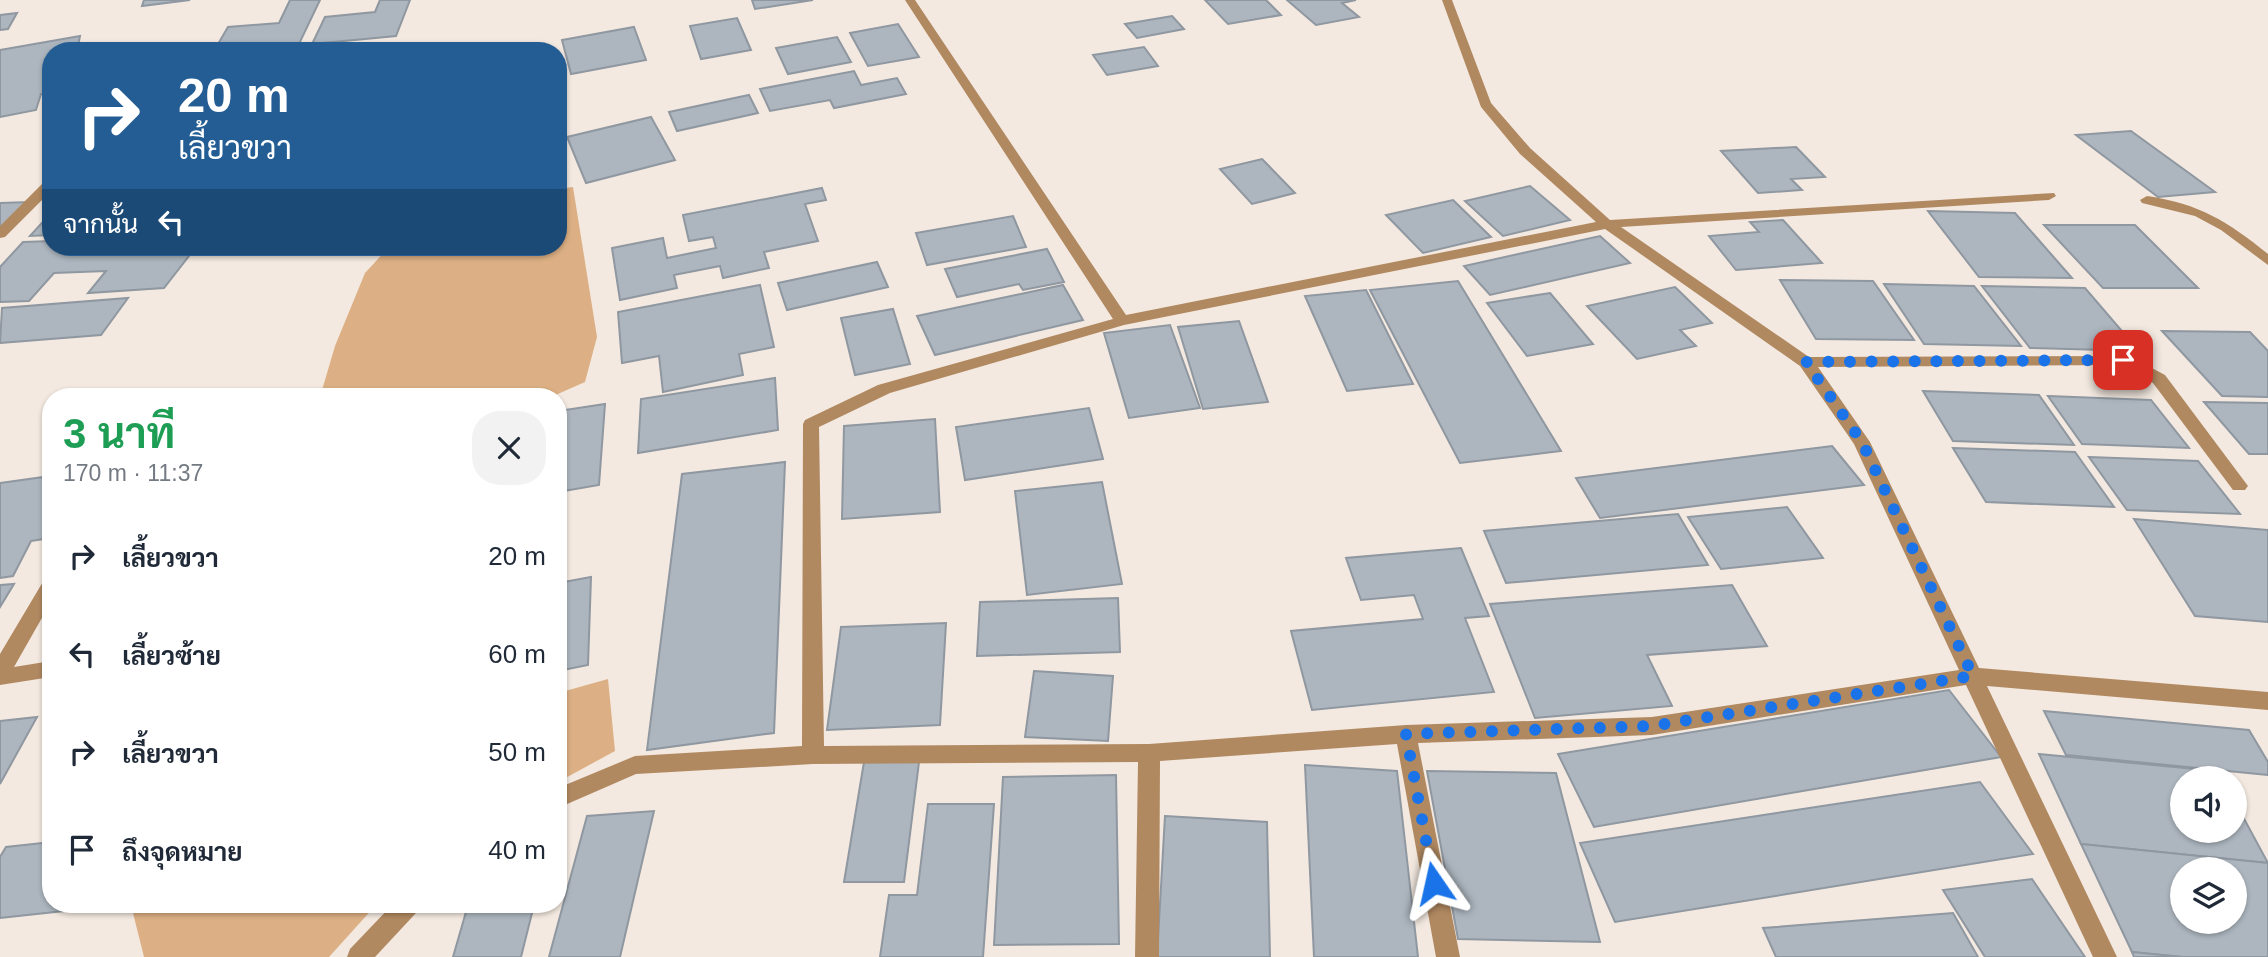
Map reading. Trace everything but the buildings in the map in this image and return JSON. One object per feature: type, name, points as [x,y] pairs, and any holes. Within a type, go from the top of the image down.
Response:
[{"type":"street","points":[[910,0],[1122,321]]},
{"type":"street","points":[[1447,0],[1485,104],[1525,152],[1607,224],[1806,362],[1862,442],[2105,957]]},
{"type":"street","points":[[0,234],[42,192]]},
{"type":"street","points":[[813,755],[811,424],[884,389],[1122,321],[1607,224],[2049,196]]},
{"type":"street","points":[[2147,200],[2194,208],[2211,216],[2268,261]]},
{"type":"street","points":[[1806,362],[2123,360],[2159,379],[2239,486]]},
{"type":"street","points":[[0,674],[42,601]]},
{"type":"street","points":[[0,674],[42,670]]},
{"type":"street","points":[[567,794],[635,765],[813,755],[1149,752],[1406,734],[1651,726],[1973,676],[2268,701]]},
{"type":"street","points":[[1406,734],[1448,957]]},
{"type":"street","points":[[1147,957],[1149,752]]},
{"type":"street","points":[[359,957],[400,913]]},
{"type":"shaded area","points":[[573,187],[597,337],[585,382],[567,390],[323,388],[335,346],[365,273],[381,256],[567,256],[567,188]]},
{"type":"shaded area","points":[[608,679],[615,751],[567,777],[567,690]]},
{"type":"shaded area","points":[[133,913],[369,913],[329,957],[144,957]]},
{"type":"route","points":[[1434,883],[1406,734],[1651,726],[1973,676],[1862,442],[1806,362],[2123,360]]}]
